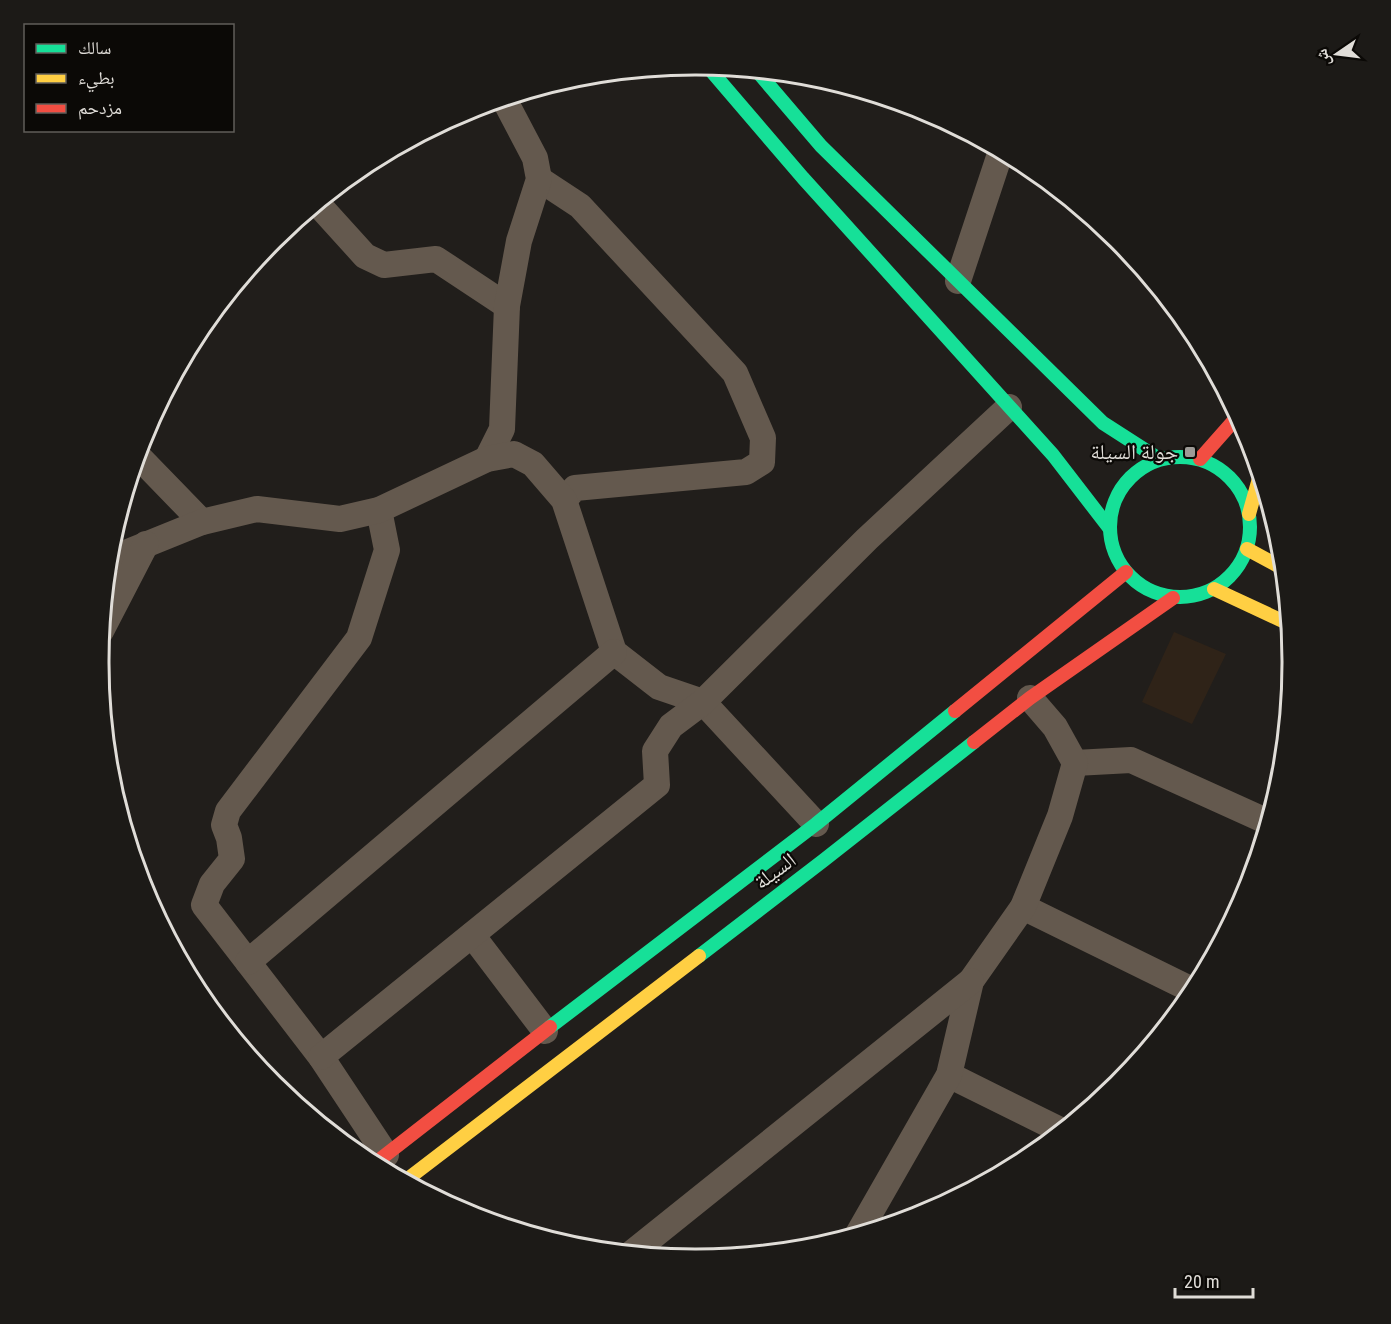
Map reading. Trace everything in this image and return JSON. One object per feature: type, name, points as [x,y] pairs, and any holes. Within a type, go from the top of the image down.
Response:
[{"type":"main road","points":[[715,76],[803,178],[1053,455],[1110,529]]},
{"type":"main road","points":[[764,79],[821,146],[1103,423],[1159,459]]},
{"type":"main road","points":[[1200,459],[1232,423]]},
{"type":"main road","points":[[1180,456],[1200,459],[1217,467],[1232,479],[1243,496],[1249,514],[1250,532],[1247,549],[1239,565],[1228,579],[1214,589],[1194,596],[1173,598],[1140,586],[1126,572],[1115,552],[1110,529],[1113,506],[1123,486],[1139,470],[1159,459],[1180,456]]},
{"type":"main road","points":[[1249,514],[1256,490]]},
{"type":"main road","points":[[1247,549],[1274,563]]},
{"type":"main road","name":"السيلة","points":[[397,1167],[545,1031],[816,824],[1126,572]]},
{"type":"main road","points":[[1214,589],[1281,620]]},
{"type":"main road","name":"السيلة","points":[[397,1167],[824,860],[1030,698],[1173,598]]},
{"type":"street","points":[[487,459],[502,429],[507,306],[519,241],[539,179],[535,158],[508,106]]},
{"type":"street","points":[[958,281],[998,160]]},
{"type":"street","points":[[539,179],[580,206],[735,373],[763,438],[762,462],[746,472],[575,488],[564,500]]},
{"type":"street","points":[[322,209],[365,256],[384,265],[436,259],[507,306]]},
{"type":"street","points":[[321,1057],[657,785],[655,752],[671,726],[703,702],[867,539],[1009,406]]},
{"type":"street","points":[[119,556],[202,522],[257,509],[340,519],[379,510],[487,459],[514,454],[533,464],[564,500],[614,652],[659,687],[703,702],[816,824]]},
{"type":"street","points":[[144,463],[202,522]]},
{"type":"street","points":[[379,510],[387,550],[359,638],[228,811],[224,825],[229,838],[232,859],[212,884],[204,905],[321,1057],[387,1161]]},
{"type":"street","points":[[111,611],[146,544]]},
{"type":"street","points":[[248,962],[614,652]]},
{"type":"street","points":[[640,1246],[971,981],[1023,907],[1060,816],[1075,763],[1055,727],[1030,698]]},
{"type":"street","points":[[1075,763],[1131,759],[1261,819]]},
{"type":"street","points":[[1023,907],[1185,987]]},
{"type":"street","points":[[472,935],[545,1031]]},
{"type":"street","points":[[865,1224],[949,1075],[971,981]]},
{"type":"street","points":[[949,1075],[1054,1127]]},
{"type":"shaded area","points":[[1174,632],[1226,654],[1192,724],[1142,702]]},
{"type":"traffic: fast","points":[[715,76],[803,178],[1053,455],[1110,529]]},
{"type":"traffic: fast","points":[[764,79],[821,146],[1103,423],[1159,459]]},
{"type":"traffic: fast","points":[[1180,457],[1207,462],[1230,477],[1245,500],[1250,527],[1245,554],[1230,577],[1207,592],[1180,597],[1153,592],[1130,577],[1115,554],[1110,527],[1115,500],[1130,477],[1153,462],[1180,457]]},
{"type":"traffic: fast","points":[[550,1027],[816,824],[955,711]]},
{"type":"traffic: fast","points":[[699,956],[974,742]]},
{"type":"traffic: slow","points":[[1249,514],[1256,490]]},
{"type":"traffic: slow","points":[[1247,549],[1274,563]]},
{"type":"traffic: slow","points":[[1214,589],[1281,620]]},
{"type":"traffic: slow","points":[[412,1175],[699,956]]},
{"type":"traffic: jam","points":[[1200,459],[1232,423]]},
{"type":"traffic: jam","points":[[955,711],[1126,572]]},
{"type":"traffic: jam","points":[[974,742],[1030,698],[1173,598]]},
{"type":"traffic: jam","points":[[382,1158],[550,1027]]},
{"type":"place","name":"جولة السيلة","points":[[1190,452]]}]
